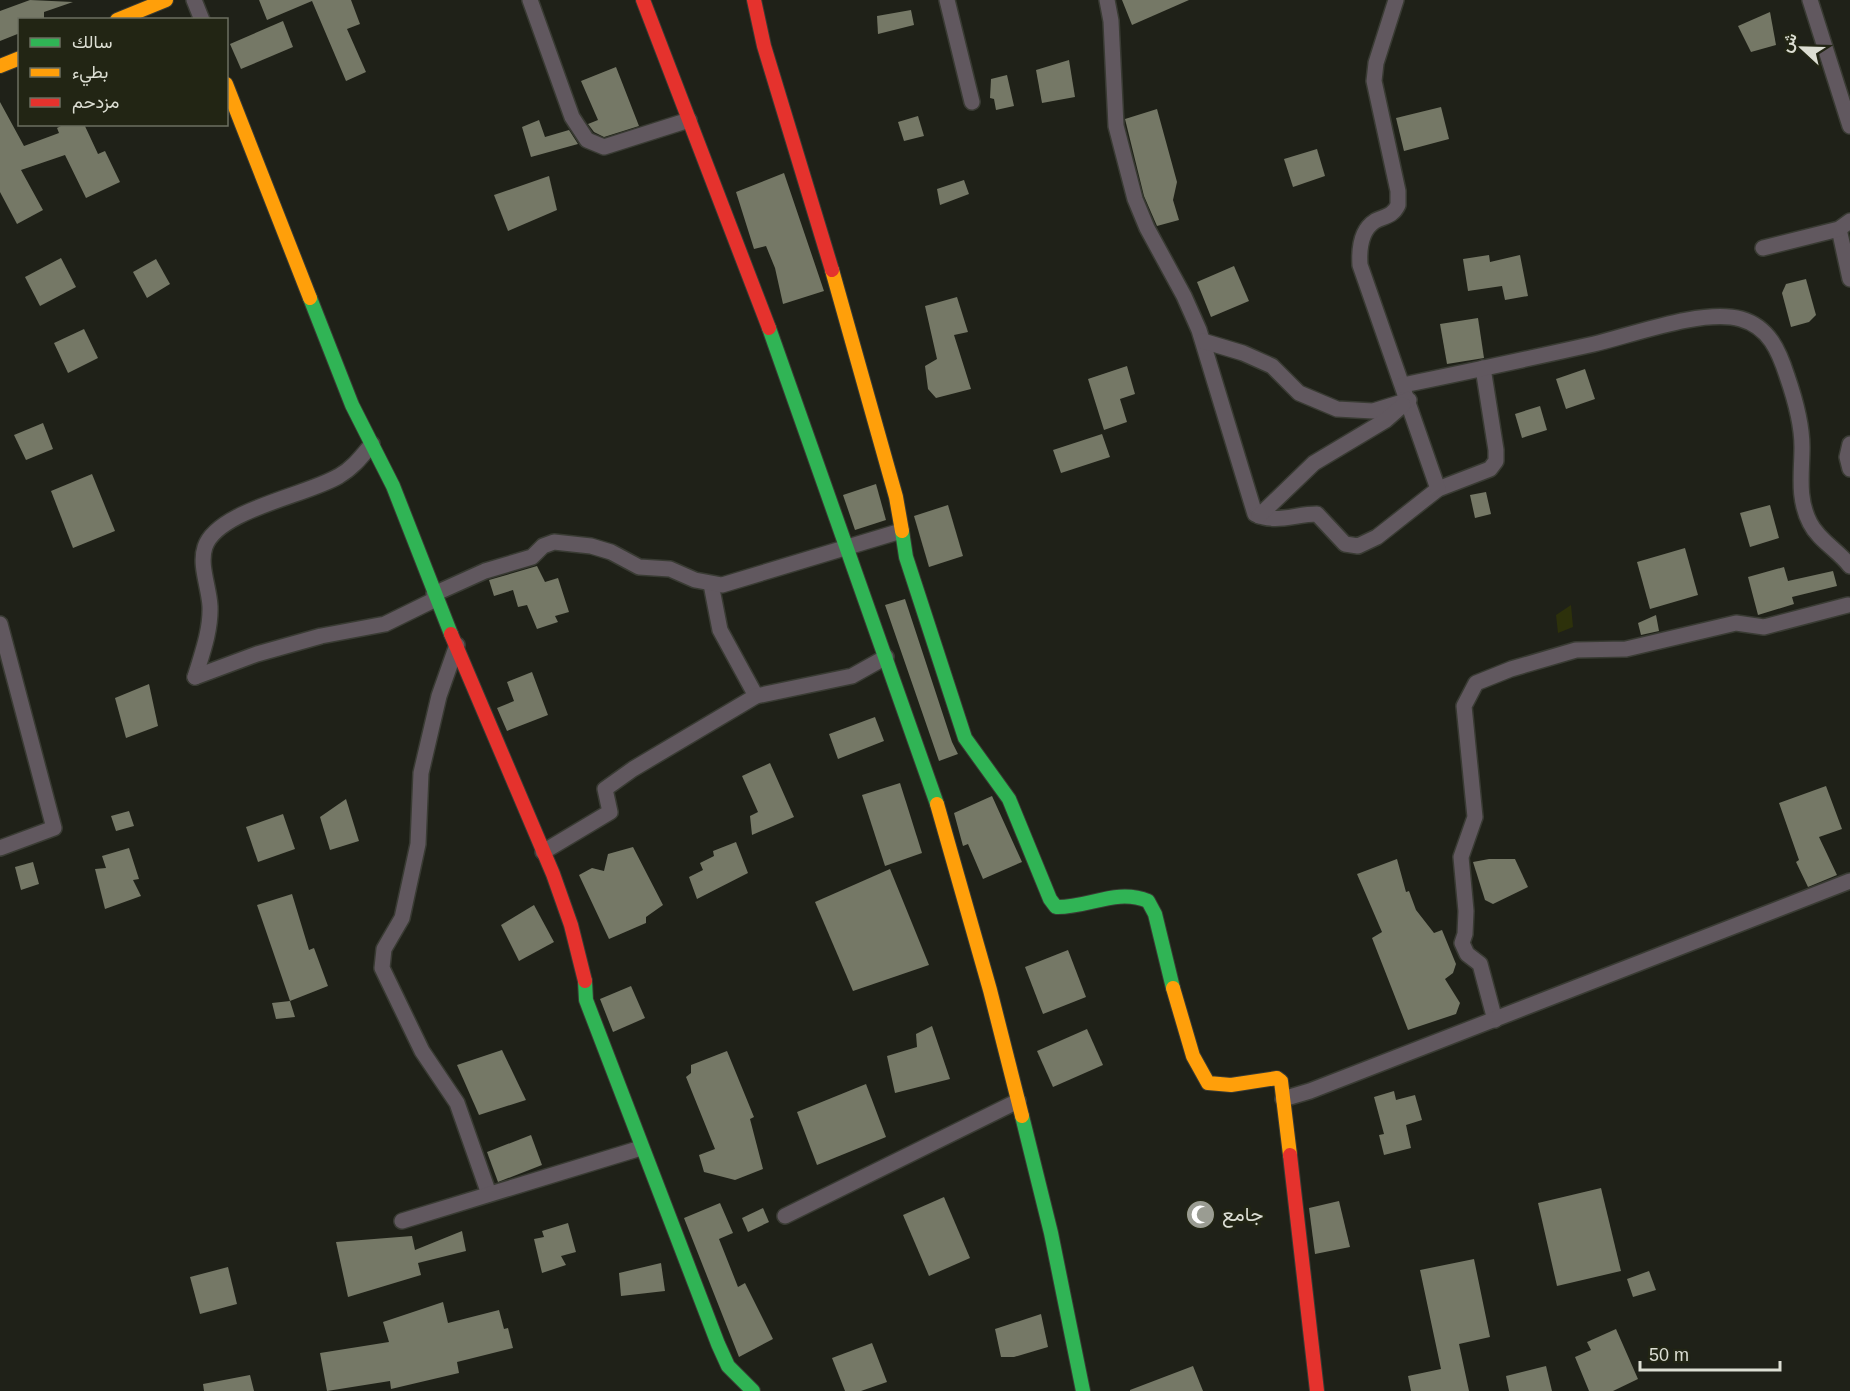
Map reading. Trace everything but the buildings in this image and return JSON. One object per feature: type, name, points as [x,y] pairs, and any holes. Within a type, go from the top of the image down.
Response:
[{"type":"street","points":[[122,18],[166,0]]},
{"type":"street","points":[[194,0],[201,18]]},
{"type":"street","points":[[530,0],[572,117],[587,140],[603,147],[689,120]]},
{"type":"street","points":[[643,0],[728,217],[939,811],[990,990],[1051,1233],[1083,1391]]},
{"type":"street","points":[[754,0],[765,46],[820,228],[896,497],[906,557],[965,738],[976,757],[1001,785],[1050,899],[1056,907],[1068,909],[1127,893],[1148,901],[1155,914],[1175,997],[1200,1075],[1208,1083],[1218,1085],[1280,1078],[1317,1391]]},
{"type":"street","points":[[947,0],[972,102]]},
{"type":"street","points":[[1107,0],[1111,21],[1116,126],[1135,199],[1159,253],[1184,296],[1203,341],[1255,514],[1282,519],[1301,514],[1317,514],[1345,544],[1358,546],[1377,537],[1438,489],[1490,469],[1496,462],[1496,450],[1483,368]]},
{"type":"street","points":[[1396,0],[1376,63],[1374,81],[1398,191],[1398,205],[1389,216],[1373,222],[1363,235],[1359,251],[1359,265],[1409,400],[1438,489]]},
{"type":"street","points":[[1810,0],[1850,126]]},
{"type":"street","points":[[0,66],[18,59]]},
{"type":"street","points":[[228,89],[352,405],[393,486],[435,597],[543,852],[571,925],[586,978],[584,992],[586,1000],[717,1344],[728,1366],[753,1391]]},
{"type":"street","points":[[1763,248],[1844,225],[1850,279]]},
{"type":"street","points":[[1403,385],[1670,324],[1730,317],[1754,325],[1775,345],[1788,378],[1799,417],[1802,447],[1799,480],[1810,523],[1820,537],[1850,565]]},
{"type":"street","points":[[1203,341],[1244,353],[1272,366],[1299,393],[1336,408],[1372,411],[1409,400]]},
{"type":"street","points":[[1259,516],[1314,463],[1386,420],[1409,400]]},
{"type":"street","points":[[372,444],[355,464],[340,476],[258,507],[218,528],[205,547],[209,622],[195,677],[257,654],[321,636],[385,624],[485,571],[532,557],[543,546],[554,542],[591,546],[611,552],[639,567],[670,569],[711,584],[734,584],[901,531]]},
{"type":"street","points":[[1850,444],[1847,457],[1850,469]]},
{"type":"street","points":[[711,584],[720,630],[756,696]]},
{"type":"street","points":[[1495,1020],[1480,964],[1467,954],[1461,944],[1466,934],[1461,857],[1475,817],[1464,706],[1476,683],[1511,669],[1576,650],[1626,649],[1737,623],[1764,627],[1849,608]]},
{"type":"street","points":[[0,624],[54,828],[0,848]]},
{"type":"street","points":[[457,645],[439,696],[421,773],[418,844],[402,918],[384,949],[382,968],[422,1051],[457,1103],[489,1194]]},
{"type":"street","points":[[543,852],[610,812],[605,789],[633,769],[756,696],[852,676],[886,657]]},
{"type":"street","points":[[1283,1099],[1310,1091],[1495,1020],[1850,881]]},
{"type":"street","points":[[785,1216],[1018,1101]]},
{"type":"street","points":[[402,1221],[641,1148]]},
{"type":"green space","points":[[1571,605],[1573,627],[1558,633],[1556,615]]},
{"type":"traffic: fast","points":[[310,298],[352,405],[393,486],[451,634]]},
{"type":"traffic: fast","points":[[769,328],[937,804]]},
{"type":"traffic: fast","points":[[902,531],[906,557],[965,738],[1009,799],[1050,899],[1056,907],[1079,905],[1113,897],[1148,901],[1155,914],[1173,988]]},
{"type":"traffic: fast","points":[[585,981],[586,1000],[718,1344],[728,1366],[753,1391]]},
{"type":"traffic: fast","points":[[1022,1116],[1051,1233],[1083,1391]]},
{"type":"traffic: slow","points":[[122,18],[166,0]]},
{"type":"traffic: slow","points":[[0,66],[18,59]]},
{"type":"traffic: slow","points":[[228,89],[310,298]]},
{"type":"traffic: slow","points":[[832,270],[896,497],[902,531]]},
{"type":"traffic: slow","points":[[937,804],[990,990],[1022,1116]]},
{"type":"traffic: slow","points":[[1173,988],[1193,1056],[1208,1083],[1231,1085],[1277,1078],[1281,1081],[1290,1155]]},
{"type":"traffic: jam","points":[[643,0],[769,328]]},
{"type":"traffic: jam","points":[[754,0],[764,46],[832,270]]},
{"type":"traffic: jam","points":[[451,634],[553,874],[571,925],[585,981]]},
{"type":"traffic: jam","points":[[1290,1155],[1317,1391]]},
{"type":"place","name":"جامع","points":[[1201,1214]]}]
